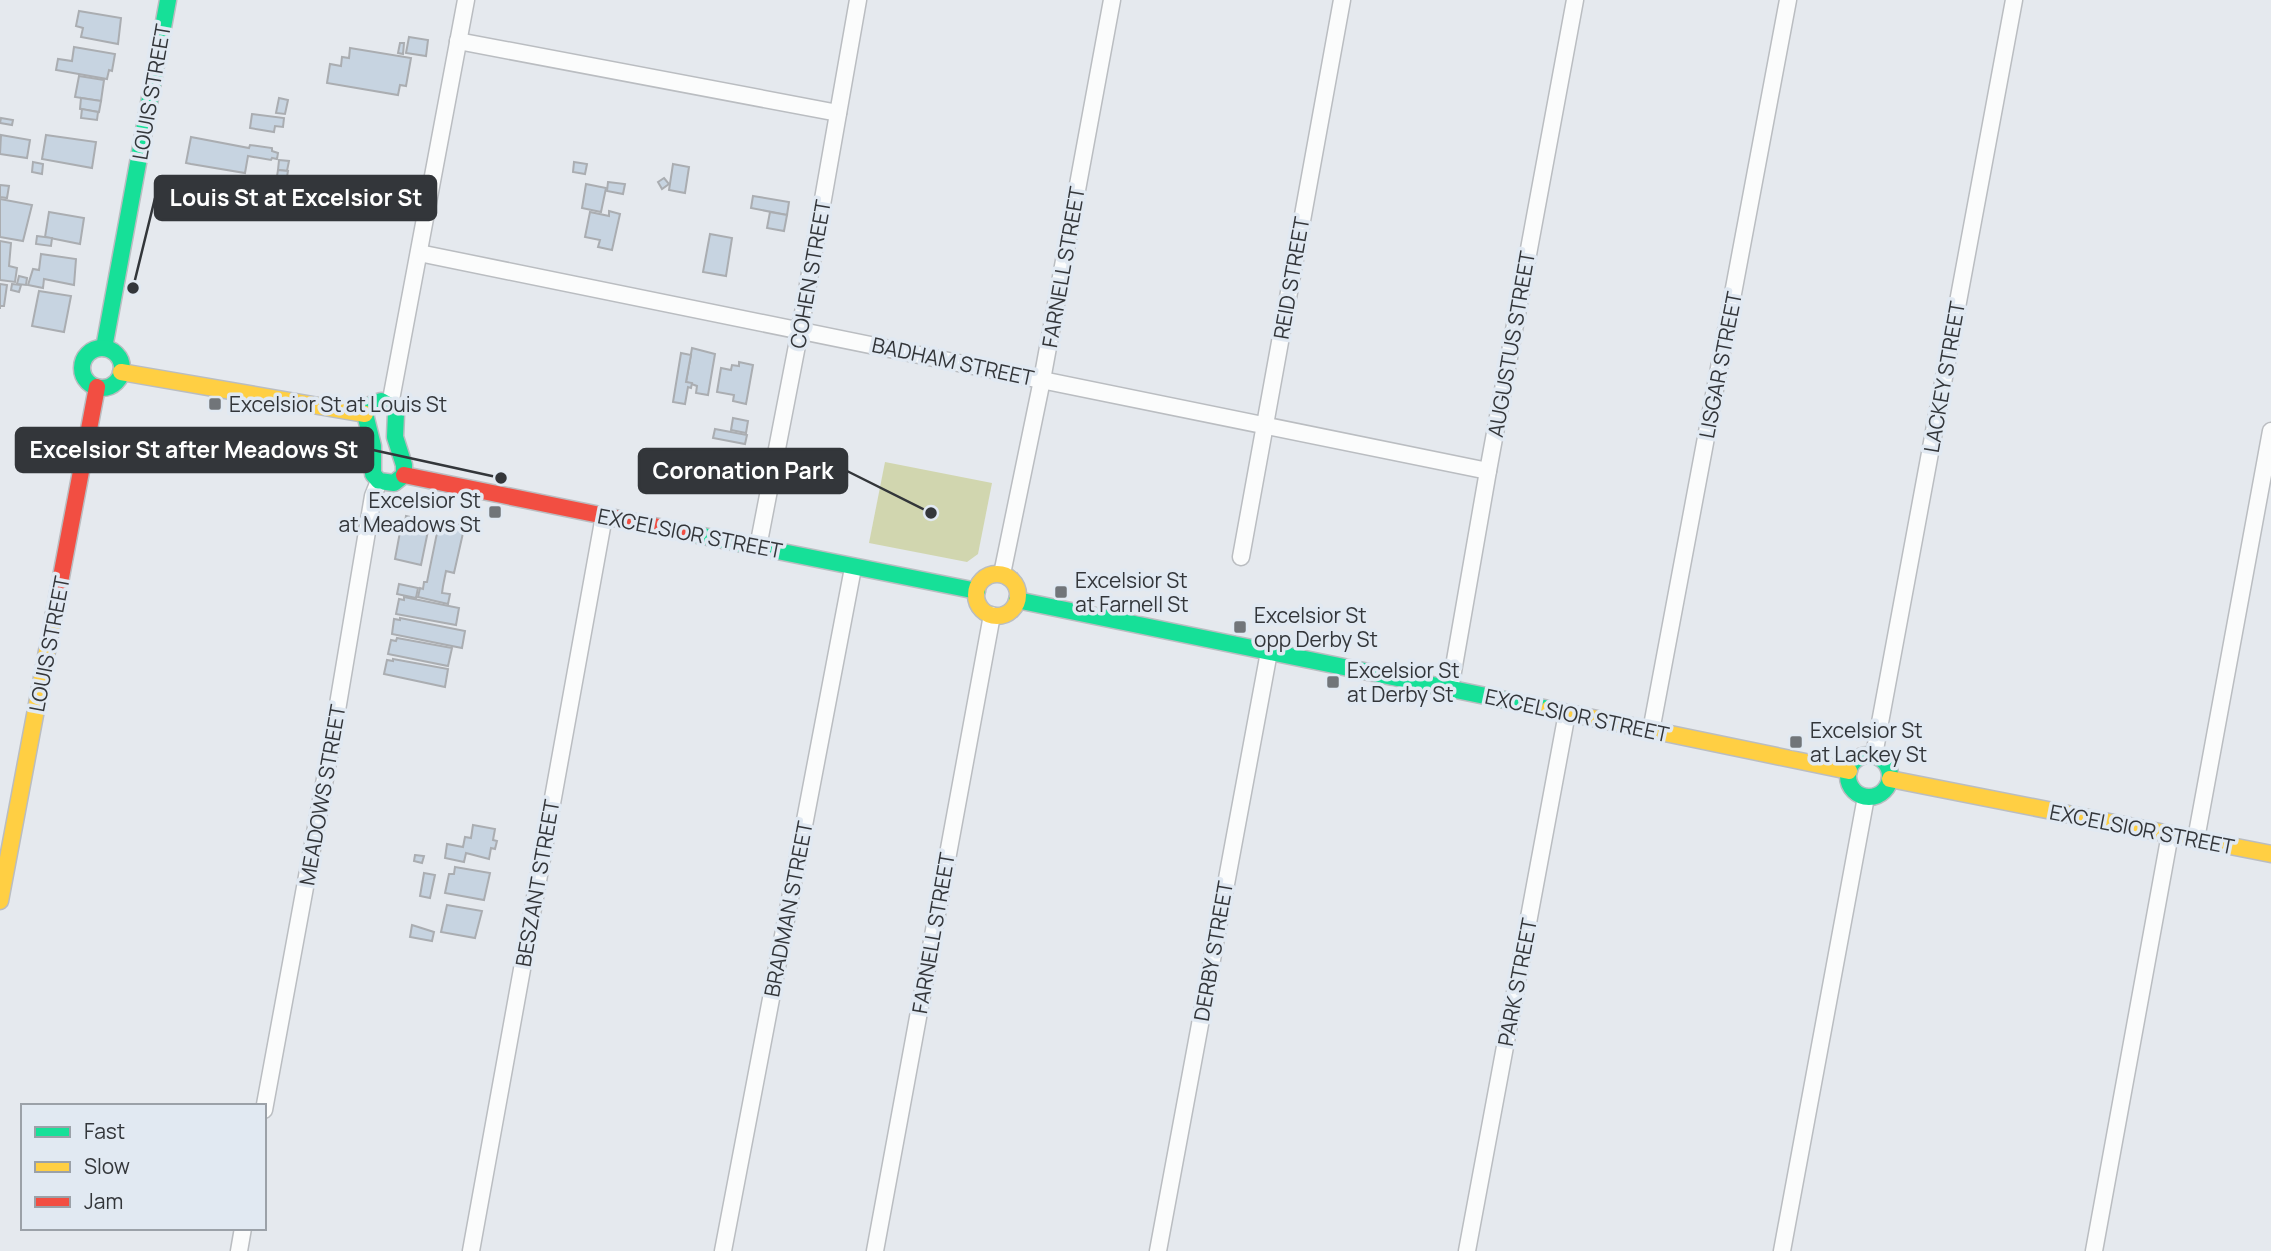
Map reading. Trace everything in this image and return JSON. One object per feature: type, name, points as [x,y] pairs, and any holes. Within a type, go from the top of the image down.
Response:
[{"type":"street","name":"LOUIS STREET","points":[[104,348],[168,0]]},
{"type":"street","points":[[390,405],[466,0]]},
{"type":"street","name":"COHEN STREET","points":[[758,547],[800,330],[858,0]]},
{"type":"street","name":"FARNELL STREET","points":[[1002,575],[1042,380],[1112,0]]},
{"type":"street","name":"REID STREET","points":[[1241,557],[1342,0]]},
{"type":"street","name":"AUGUSTUS STREET","points":[[1450,689],[1575,0]]},
{"type":"street","name":"LISGAR STREET","points":[[1651,731],[1788,0]]},
{"type":"street","name":"LACKEY STREET","points":[[1874,755],[2014,0]]},
{"type":"street","points":[[458,41],[838,113]]},
{"type":"street","name":"BADHAM STREET","points":[[418,253],[1488,471]]},
{"type":"street","points":[[104,348],[118,356],[121,372],[112,385],[97,387],[87,382],[83,366],[88,355],[104,348]]},
{"type":"street","points":[[121,372],[365,414]]},
{"type":"street","name":"LOUIS STREET","points":[[0,901],[97,387]]},
{"type":"street","points":[[377,402],[390,405],[396,413],[395,438],[404,460],[404,475],[394,483],[379,481],[372,469],[373,442],[364,424],[365,414],[377,402]]},
{"type":"street","points":[[2196,839],[2271,431]]},
{"type":"street","name":"EXCELSIOR STREET","points":[[404,475],[977,591]]},
{"type":"street","name":"MEADOWS STREET","points":[[265,1104],[331,746],[373,496],[379,481]]},
{"type":"street","name":"BESZANT STREET","points":[[471,1251],[604,516]]},
{"type":"street","name":"BRADMAN STREET","points":[[723,1251],[853,568]]},
{"type":"street","points":[[1002,575],[1013,582],[1018,594],[1015,606],[1005,614],[992,615],[981,609],[976,597],[977,591],[983,579],[1002,575]]},
{"type":"street","name":"EXCELSIOR STREET","points":[[1017,600],[1849,771]]},
{"type":"street","name":"FARNELL STREET","points":[[875,1251],[992,615]]},
{"type":"street","name":"DERBY STREET","points":[[1158,1251],[1269,652]]},
{"type":"street","name":"PARK STREET","points":[[1467,1251],[1567,713]]},
{"type":"street","points":[[1874,755],[1885,761],[1890,779],[1879,795],[1866,797],[1854,790],[1849,771],[1855,760],[1861,756],[1874,755]]},
{"type":"street","name":"EXCELSIOR STREET","points":[[1890,779],[2271,854]]},
{"type":"street","points":[[1782,1251],[1866,797]]},
{"type":"street","points":[[2094,1251],[2170,834]]},
{"type":"street","points":[[239,1251],[243,1230]]},
{"type":"green space","points":[[885,462],[992,483],[978,554],[967,562],[869,543]]},
{"type":"building","points":[[79,11],[121,18],[118,44],[81,37],[83,28],[76,26]]},
{"type":"building","points":[[409,37],[428,40],[426,56],[406,53]]},
{"type":"building","points":[[400,43],[404,43],[403,54],[398,53]]},
{"type":"building","points":[[74,47],[115,54],[112,71],[109,70],[107,79],[56,70],[58,59],[72,61]]},
{"type":"building","points":[[350,48],[411,58],[406,86],[400,85],[398,95],[327,83],[330,64],[341,66],[342,57],[349,58]]},
{"type":"building","points":[[79,76],[104,80],[101,101],[75,97]]},
{"type":"building","points":[[81,98],[101,101],[99,112],[80,109]]},
{"type":"building","points":[[279,98],[288,100],[285,114],[276,113]]},
{"type":"building","points":[[82,109],[98,112],[97,120],[81,118]]},
{"type":"building","points":[[252,114],[284,118],[283,127],[275,126],[274,132],[250,128]]},
{"type":"building","points":[[1,118],[13,120],[12,125],[0,123]]},
{"type":"building","points":[[1,135],[30,140],[27,158],[0,154]]},
{"type":"building","points":[[46,135],[96,142],[92,168],[42,159]]},
{"type":"building","points":[[191,137],[249,148],[250,145],[272,148],[272,151],[278,153],[277,159],[248,156],[245,173],[186,163]]},
{"type":"building","points":[[279,160],[289,161],[287,171],[278,170]]},
{"type":"building","points":[[33,162],[43,164],[42,174],[32,172]]},
{"type":"building","points":[[574,162],[587,164],[585,174],[573,172]]},
{"type":"building","points":[[673,164],[689,167],[685,193],[669,190]]},
{"type":"building","points":[[278,170],[288,171],[286,183],[276,182]]},
{"type":"building","points":[[664,178],[669,184],[662,189],[658,182]]},
{"type":"building","points":[[608,182],[625,184],[623,194],[607,191]]},
{"type":"building","points":[[586,184],[606,188],[601,212],[582,208]]},
{"type":"building","points":[[0,185],[9,186],[7,198],[0,197]]},
{"type":"building","points":[[753,196],[789,202],[787,215],[751,208]]},
{"type":"building","points":[[0,199],[32,205],[23,241],[0,237]]},
{"type":"building","points":[[609,211],[620,214],[612,250],[598,247],[600,240],[585,237],[590,212],[609,216]]},
{"type":"building","points":[[49,212],[84,218],[80,244],[45,237]]},
{"type":"building","points":[[770,212],[787,215],[784,231],[767,228]]},
{"type":"building","points":[[710,234],[732,238],[726,276],[703,272]]},
{"type":"building","points":[[37,236],[52,238],[51,246],[36,244]]},
{"type":"building","points":[[0,241],[11,243],[9,266],[17,268],[15,282],[0,280]]},
{"type":"building","points":[[41,254],[76,259],[74,285],[44,279],[43,288],[28,285],[33,269],[39,270]]},
{"type":"building","points":[[19,276],[27,278],[26,285],[17,284]]},
{"type":"building","points":[[0,284],[7,285],[4,306],[0,306]]},
{"type":"building","points":[[12,284],[21,285],[19,292],[11,290]]},
{"type":"building","points":[[39,291],[71,296],[64,332],[32,326]]},
{"type":"building","points":[[692,348],[715,354],[708,395],[696,393],[697,386],[686,382]]},
{"type":"building","points":[[681,353],[691,355],[686,382],[692,383],[691,388],[688,387],[685,404],[673,402]]},
{"type":"building","points":[[739,362],[753,365],[746,404],[733,401],[734,395],[717,392],[721,368],[731,370],[732,365],[739,366]]},
{"type":"building","points":[[733,418],[748,421],[746,433],[731,430]]},
{"type":"building","points":[[715,429],[747,435],[745,444],[713,438]]},
{"type":"building","points":[[406,516],[427,521],[426,526],[429,526],[421,565],[395,559],[402,521],[405,522]]},
{"type":"building","points":[[439,523],[460,525],[463,533],[454,573],[446,571],[442,593],[450,594],[448,604],[418,597],[420,588],[423,589],[424,582],[427,582]]},
{"type":"building","points":[[399,584],[418,588],[416,598],[397,594]]},
{"type":"building","points":[[404,597],[459,608],[456,625],[396,614],[399,599],[404,600]]},
{"type":"building","points":[[394,619],[465,631],[462,648],[392,634]]},
{"type":"building","points":[[397,638],[452,648],[448,666],[388,654],[391,640],[396,641]]},
{"type":"building","points":[[387,660],[448,669],[445,687],[384,674]]},
{"type":"building","points":[[473,825],[495,829],[493,840],[497,841],[495,849],[491,848],[489,859],[466,853],[464,862],[445,858],[447,844],[463,847],[465,837],[471,838]]},
{"type":"building","points":[[415,855],[424,856],[422,863],[414,861]]},
{"type":"building","points":[[455,867],[490,873],[484,900],[445,893],[449,874],[454,874]]},
{"type":"building","points":[[424,873],[435,875],[430,898],[420,896]]},
{"type":"building","points":[[447,905],[482,911],[475,938],[441,932]]},
{"type":"building","points":[[412,925],[434,932],[432,941],[410,937]]},
{"type":"traffic: fast","points":[[104,348],[168,0]]},
{"type":"traffic: fast","points":[[102,348],[116,354],[122,368],[116,382],[102,388],[88,382],[82,368],[88,354],[102,348]]},
{"type":"traffic: fast","points":[[381,401],[395,409],[396,413],[395,437],[404,465],[404,475],[394,483],[379,481],[373,474],[373,446],[365,414],[372,404],[381,401]]},
{"type":"traffic: fast","points":[[688,533],[977,591]]},
{"type":"traffic: fast","points":[[1017,600],[1549,709]]},
{"type":"traffic: fast","points":[[1869,755],[1884,761],[1890,776],[1884,791],[1869,797],[1854,791],[1848,776],[1854,761],[1869,755]]},
{"type":"traffic: slow","points":[[121,372],[365,414]]},
{"type":"traffic: slow","points":[[997,574],[1012,580],[1018,595],[1012,610],[997,616],[982,610],[976,595],[982,580],[997,574]]},
{"type":"traffic: slow","points":[[0,901],[54,614]]},
{"type":"traffic: slow","points":[[1549,709],[1849,771]]},
{"type":"traffic: slow","points":[[1890,779],[2271,854]]},
{"type":"traffic: jam","points":[[54,614],[97,387]]},
{"type":"traffic: jam","points":[[404,475],[688,533]]},
{"type":"place","name":"Louis St at Excelsior St","points":[[133,288]]},
{"type":"place","name":"Excelsior St at Louis St","points":[[215,404]]},
{"type":"place","name":"Excelsior St after Meadows St","points":[[501,478]]},
{"type":"place","name":"Excelsior St at Meadows St","points":[[495,512]]},
{"type":"place","name":"Coronation Park","points":[[931,513]]},
{"type":"place","name":"Excelsior St at Farnell St","points":[[1061,592]]},
{"type":"place","name":"Excelsior St opp Derby St","points":[[1240,627]]},
{"type":"place","name":"Excelsior St at Derby St","points":[[1333,682]]},
{"type":"place","name":"Excelsior St at Lackey St","points":[[1796,742]]}]
